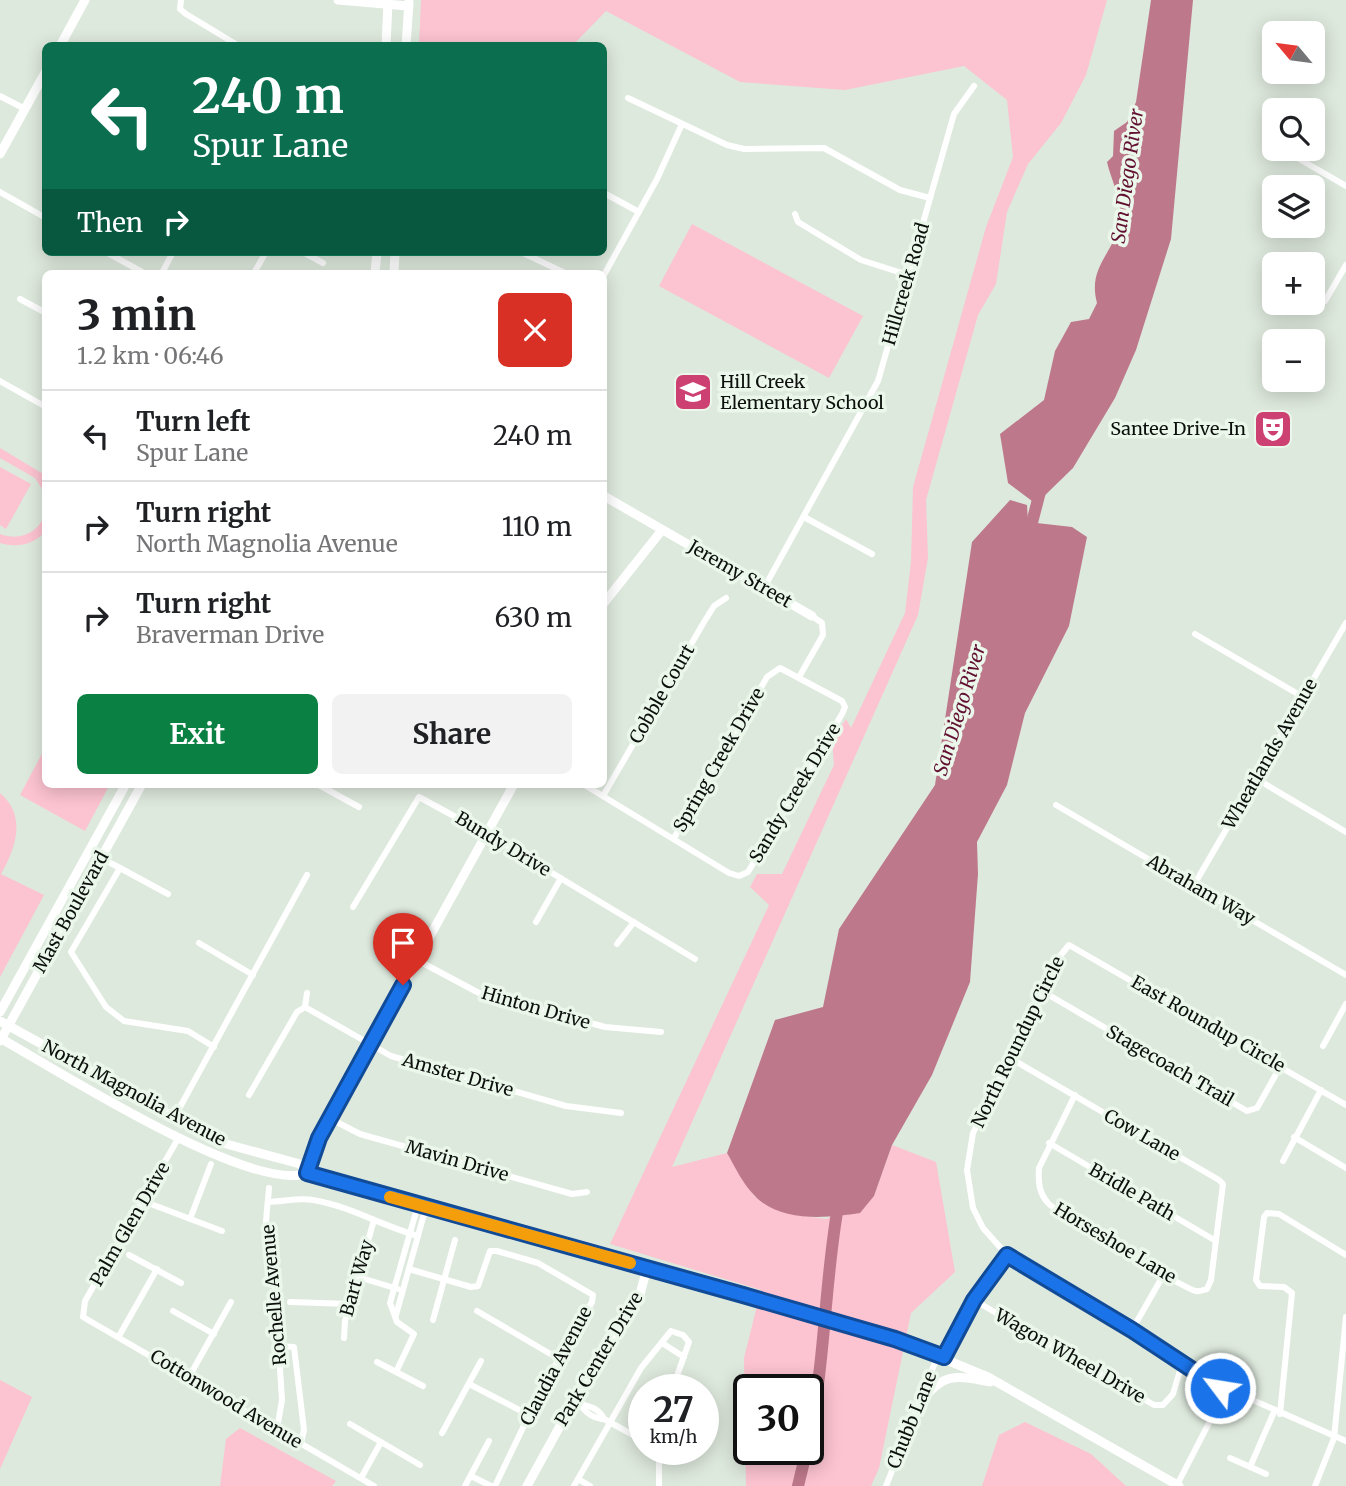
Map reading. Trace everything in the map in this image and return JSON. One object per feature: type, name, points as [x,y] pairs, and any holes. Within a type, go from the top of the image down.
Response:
[{"type":"street","points":[[62,42],[85,0]]},
{"type":"street","points":[[181,0],[180,9],[234,42]]},
{"type":"street","points":[[338,0],[409,3],[406,42]]},
{"type":"street","points":[[386,42],[388,2]]},
{"type":"street","points":[[0,154],[42,78]]},
{"type":"street","name":"Hillcreek Road","points":[[764,588],[878,381],[954,114],[974,86]]},
{"type":"street","points":[[0,96],[25,110]]},
{"type":"street","points":[[628,98],[727,145],[744,149],[824,148],[900,190],[930,198]]},
{"type":"street","points":[[607,270],[682,124]]},
{"type":"street","points":[[1303,161],[1346,186]]},
{"type":"street","points":[[0,192],[42,216]]},
{"type":"street","points":[[607,195],[639,212]]},
{"type":"street","points":[[795,214],[798,222],[862,260],[908,275]]},
{"type":"street","points":[[113,256],[139,270]]},
{"type":"street","points":[[310,256],[323,263]]},
{"type":"street","points":[[529,256],[559,270]]},
{"type":"street","points":[[1325,301],[1346,265]]},
{"type":"street","points":[[20,299],[42,311]]},
{"type":"street","points":[[0,382],[42,405]]},
{"type":"street","name":"Jeremy Street","points":[[607,498],[822,623],[823,635],[799,677]]},
{"type":"street","points":[[804,517],[872,554]]},
{"type":"street","points":[[607,591],[652,546],[662,530]]},
{"type":"street","name":"Cobble Court","points":[[603,796],[704,622],[715,606],[726,598]]},
{"type":"street","name":"Wheatlands Avenue","points":[[1194,885],[1346,623]]},
{"type":"street","points":[[1195,634],[1303,697]]},
{"type":"street","name":"Spring Creek Drive","points":[[674,838],[767,677],[780,668],[799,677]]},
{"type":"street","name":"Sandy Creek Drive","points":[[674,838],[729,873],[739,876],[748,872],[845,707],[842,701],[799,677]]},
{"type":"street","points":[[1255,778],[1346,832]]},
{"type":"street","name":"Mast Boulevard","points":[[0,1012],[124,788]]},
{"type":"street","name":"Mast Boulevard","points":[[0,1039],[4,1023],[140,788]]},
{"type":"street","points":[[324,788],[359,807]]},
{"type":"street","points":[[307,1173],[319,1138],[512,788]]},
{"type":"street","points":[[590,788],[674,838]]},
{"type":"street","name":"Bundy Drive","points":[[353,907],[418,797],[487,834],[695,959]]},
{"type":"street","name":"Abraham Way","points":[[1056,805],[1346,975]]},
{"type":"street","points":[[101,858],[168,894]]},
{"type":"street","points":[[120,868],[71,952],[106,1007],[124,1021],[188,1031],[214,1047]]},
{"type":"street","points":[[174,1118],[307,875]]},
{"type":"street","points":[[536,922],[561,878]]},
{"type":"street","points":[[617,944],[634,922]]},
{"type":"street","points":[[199,943],[253,975]]},
{"type":"street","name":"North Roundup Circle","points":[[1069,945],[1042,991],[973,1133],[967,1170],[973,1208],[983,1228],[1007,1255],[1132,1330],[1220,1388],[1346,1441]]},
{"type":"street","name":"East Roundup Circle","points":[[1069,945],[1346,1105]]},
{"type":"street","name":"Hinton Drive","points":[[417,960],[479,993],[605,1027],[661,1032]]},
{"type":"street","name":"Stagecoach Trail","points":[[1042,991],[1247,1111],[1257,1108],[1280,1067]]},
{"type":"street","points":[[249,1095],[297,1012],[305,1007],[307,993]]},
{"type":"street","points":[[1322,1046],[1346,1004]]},
{"type":"street","name":"Amster Drive","points":[[305,1007],[391,1056],[566,1106],[621,1113]]},
{"type":"street","name":"North Magnolia Avenue","points":[[4,1023],[174,1118],[229,1145],[300,1164],[307,1173],[743,1295],[895,1339],[941,1356],[1002,1385],[1178,1485]]},
{"type":"street","name":"North Magnolia Avenue","points":[[0,1039],[210,1153],[294,1179],[307,1173]]},
{"type":"street","name":"Cow Lane","points":[[1010,1058],[1220,1180],[1225,1188],[1216,1241]]},
{"type":"street","points":[[1283,1161],[1321,1090]]},
{"type":"street","name":"Horseshoe Lane","points":[[1074,1095],[1039,1168],[1038,1181],[1049,1204],[1193,1290],[1207,1289],[1211,1280],[1216,1241]]},
{"type":"street","name":"Mavin Drive","points":[[330,1118],[360,1134],[572,1194],[587,1192]]},
{"type":"street","points":[[179,1137],[185,1131],[220,1147],[229,1145]]},
{"type":"street","name":"Palm Glen Drive","points":[[82,1311],[179,1137]]},
{"type":"street","points":[[1294,1137],[1346,1168]]},
{"type":"street","name":"Bridle Path","points":[[1049,1143],[1216,1241]]},
{"type":"street","points":[[190,1219],[211,1164]]},
{"type":"street","name":"Rochelle Avenue","points":[[269,1188],[265,1239],[267,1261],[274,1274],[282,1400],[277,1429]]},
{"type":"street","name":"Rochelle Avenue","points":[[268,1202],[310,1199],[367,1215],[418,1236]]},
{"type":"street","points":[[143,1201],[222,1231]]},
{"type":"street","points":[[396,1372],[414,1334],[397,1322],[390,1303],[410,1234],[422,1206]]},
{"type":"street","points":[[396,1315],[418,1236],[422,1206]]},
{"type":"street","points":[[1250,1467],[1277,1413],[1292,1293],[1284,1287],[1260,1286],[1255,1280],[1263,1222],[1268,1213],[1279,1214],[1346,1255]]},
{"type":"street","name":"Bart Way","points":[[344,1338],[350,1304],[374,1220]]},
{"type":"street","points":[[433,1320],[455,1240]]},
{"type":"street","name":"Claudia Avenue","points":[[409,1269],[471,1287],[478,1286],[491,1251],[497,1251],[538,1263],[593,1295],[592,1302],[493,1486]]},
{"type":"street","points":[[129,1255],[181,1283]]},
{"type":"street","name":"Chubb Lane","points":[[886,1486],[941,1356],[974,1300],[1007,1255]]},
{"type":"street","name":"Park Center Drive","points":[[527,1486],[635,1305],[647,1268]]},
{"type":"street","points":[[119,1336],[157,1269]]},
{"type":"street","points":[[1132,1330],[1164,1274]]},
{"type":"street","points":[[358,1277],[403,1290]]},
{"type":"street","name":"Wagon Wheel Drive","points":[[974,1300],[1154,1405],[1163,1405],[1173,1394],[1182,1364]]},
{"type":"street","points":[[290,1301],[350,1304]]},
{"type":"street","points":[[189,1377],[231,1302]]},
{"type":"street","name":"Cottonwood Avenue","points":[[82,1311],[83,1317],[374,1486]]},
{"type":"street","points":[[173,1311],[214,1334]]},
{"type":"street","points":[[477,1311],[559,1359]]},
{"type":"street","points":[[1315,1486],[1334,1438],[1346,1317]]},
{"type":"street","points":[[590,1486],[576,1482],[607,1420],[641,1368],[671,1331],[683,1335],[689,1342],[677,1374]]},
{"type":"street","points":[[662,1343],[684,1357]]},
{"type":"street","points":[[278,1346],[294,1347],[304,1430],[301,1443]]},
{"type":"street","points":[[442,1433],[481,1361]]},
{"type":"street","points":[[377,1362],[423,1386]]},
{"type":"street","points":[[921,1403],[933,1385],[946,1378],[959,1377],[1002,1385]]},
{"type":"street","points":[[469,1384],[529,1415]]},
{"type":"street","points":[[1178,1485],[1210,1421],[1220,1388]]},
{"type":"street","points":[[576,1403],[583,1411],[628,1432]]},
{"type":"street","points":[[350,1424],[420,1465]]},
{"type":"street","points":[[465,1486],[489,1441]]},
{"type":"street","points":[[361,1478],[381,1442]]},
{"type":"street","points":[[1230,1458],[1266,1474]]},
{"type":"street","points":[[659,1465],[659,1486]]},
{"type":"street","points":[[471,1476],[493,1486]]},
{"type":"shaded area","points":[[421,0],[1107,0],[1086,75],[1061,123],[1028,164],[1007,212],[996,284],[978,315],[926,500],[928,558],[918,615],[672,1167],[727,1153],[755,1197],[796,1215],[826,1219],[874,1196],[892,1145],[936,1162],[955,1272],[911,1313],[879,1468],[871,1486],[746,1486],[746,1465],[824,1465],[824,1374],[744,1374],[744,1358],[761,1290],[610,1244],[769,905],[750,887],[757,874],[782,874],[834,765],[832,740],[846,719],[851,728],[905,613],[911,562],[913,487],[986,227],[1013,157],[1007,100],[964,66],[845,90],[740,82],[606,11],[576,42],[419,42]]},
{"type":"shaded area","points":[[692,224],[863,316],[829,378],[659,286]]},
{"type":"shaded area","points":[[0,448],[42,473],[42,488],[35,478],[0,458]]},
{"type":"shaded area","points":[[0,467],[31,484],[6,529],[0,525]]},
{"type":"shaded area","points":[[42,522],[42,534],[30,543],[0,543],[0,534],[20,536]]},
{"type":"shaded area","points":[[42,754],[42,788],[108,788],[85,831],[20,795]]},
{"type":"shaded area","points":[[0,793],[14,812],[16,822],[11,854],[1,874],[44,895],[0,977]]},
{"type":"shaded area","points":[[0,1380],[32,1397],[0,1469]]},
{"type":"shaded area","points":[[1025,1422],[1091,1454],[1126,1486],[982,1486],[999,1435]]},
{"type":"shaded area","points":[[240,1428],[336,1481],[332,1486],[220,1486],[226,1439]]},
{"type":"water","points":[[1151,0],[1193,0],[1171,239],[1136,350],[1115,398],[1073,468],[1036,504],[1008,483],[1000,434],[1044,400],[1055,351],[1071,322],[1089,319],[1097,303],[1096,279],[1120,221],[1118,199],[1107,162],[1113,156],[1114,131],[1127,122],[1136,102]]},
{"type":"water","points":[[1010,500],[1027,505],[1028,522],[1072,527],[1087,537],[1069,626],[1025,713],[1007,785],[977,842],[978,874],[970,982],[932,1075],[892,1145],[874,1196],[860,1213],[819,1217],[777,1210],[764,1204],[750,1191],[727,1153],[775,1020],[823,1007],[839,929],[935,785],[972,542]]},
{"type":"waterway","name":"San Diego River","points":[[1028,538],[1041,488]]},
{"type":"waterway","name":"San Diego River","points":[[819,1374],[839,1201]]},
{"type":"waterway","name":"San Diego River","points":[[798,1486],[803,1465]]},
{"type":"slow traffic","points":[[390,1197],[630,1263]]},
{"type":"place","name":"Hill Creek Elementary School","points":[[693,392]]},
{"type":"place","name":"Santee Drive-In","points":[[1273,429]]},
{"type":"route","points":[[403,985],[319,1138],[307,1173],[743,1295],[895,1339],[944,1357],[974,1300],[1007,1255],[1132,1330],[1220,1388]]}]
